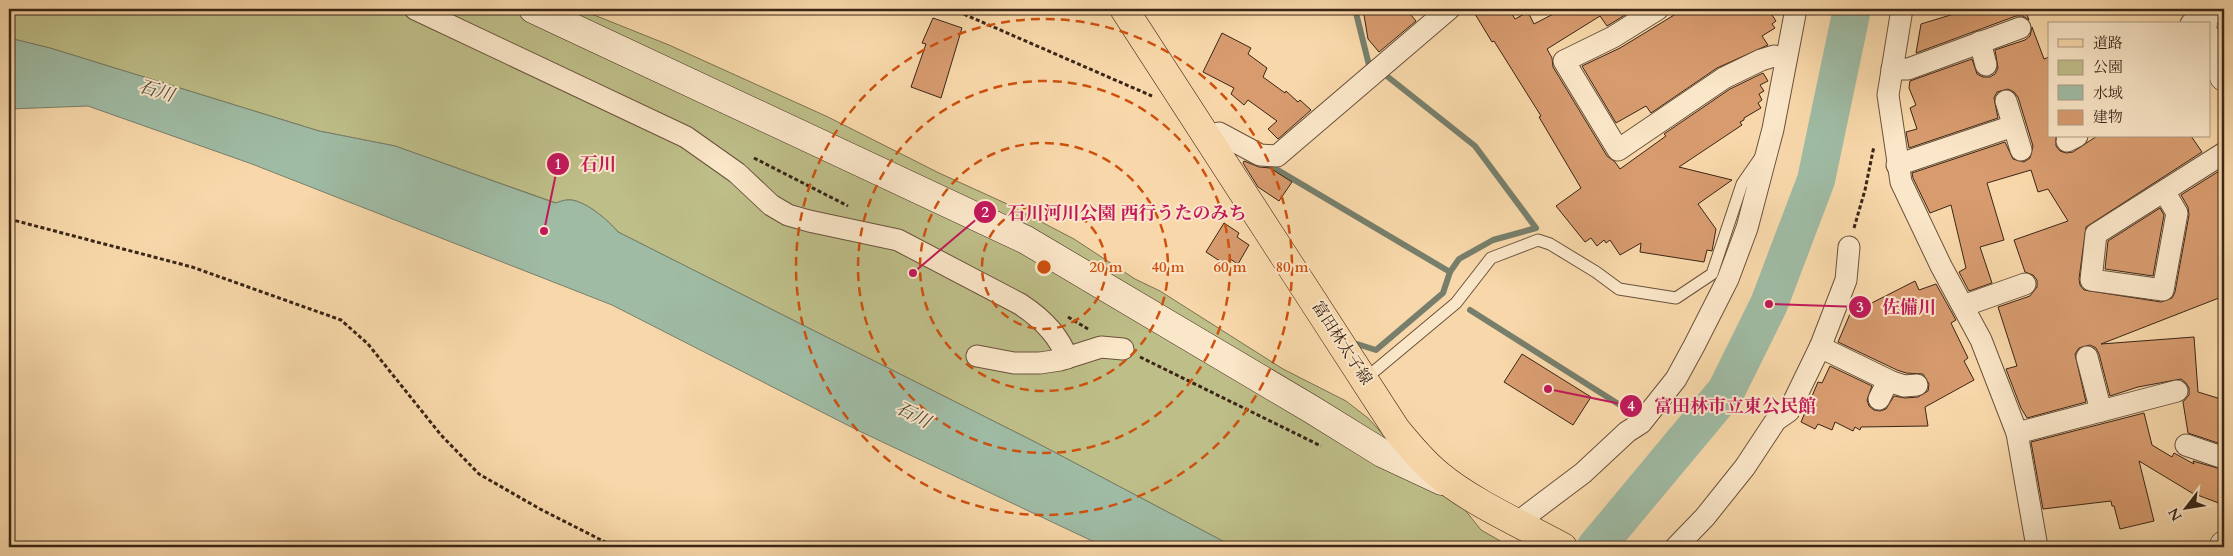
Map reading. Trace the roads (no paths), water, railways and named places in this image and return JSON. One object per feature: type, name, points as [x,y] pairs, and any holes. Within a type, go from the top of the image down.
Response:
[{"type":"main road","name":"富田林太子線","points":[[1124,9],[1396,429],[1423,461],[1451,484],[1563,547]]},
{"type":"street","points":[[415,9],[686,137],[737,173],[771,205],[788,214],[809,221],[898,240],[1020,304],[1036,314],[1052,332],[1063,345],[1067,358]]},
{"type":"street","points":[[533,9],[1026,240],[1382,453],[1451,484]]},
{"type":"street","points":[[1208,138],[1219,133],[1260,154],[1277,156],[1449,9]]},
{"type":"street","points":[[1658,9],[1613,37],[1564,61],[1618,150],[1724,78],[1761,60],[1774,56],[1786,58]]},
{"type":"street","points":[[1521,524],[1583,473],[1627,432],[1641,423],[1676,379],[1711,315],[1728,279],[1747,228],[1769,145],[1796,9]]},
{"type":"street","points":[[1902,9],[1888,95],[1901,182],[1922,229],[1981,340],[2017,433],[2037,547]]},
{"type":"street","points":[[1892,69],[1908,69],[2020,28]]},
{"type":"street","points":[[1980,42],[1986,64]]},
{"type":"street","points":[[2210,42],[2218,71]]},
{"type":"street","points":[[2006,100],[2021,150]]},
{"type":"street","points":[[1897,165],[2014,126]]},
{"type":"street","points":[[2164,191],[2177,213],[2163,290],[2091,280],[2096,234],[2224,153]]},
{"type":"street","points":[[1676,547],[1705,517],[1745,467],[1776,420],[1789,411],[1820,347],[1846,280],[1848,247]]},
{"type":"street","points":[[1963,306],[2025,284]]},
{"type":"street","points":[[977,356],[1014,363],[1040,363],[1067,358],[1101,347],[1122,349]]},
{"type":"street","points":[[1820,347],[1888,381],[1904,386],[1916,385]]},
{"type":"street","points":[[2087,357],[2100,411]]},
{"type":"street","points":[[1879,400],[1888,381]]},
{"type":"street","points":[[2017,433],[2177,391]]},
{"type":"street","points":[[2186,445],[2224,458]]},
{"type":"lane","points":[[1365,379],[1456,303],[1491,258],[1538,240],[1550,244],[1596,272],[1619,289],[1676,298],[1712,274],[1742,184],[1769,145]]},
{"type":"water","points":[[9,38],[50,48],[319,131],[395,146],[555,203],[573,200],[588,206],[618,232],[1037,443],[1234,547],[1105,547],[857,430],[612,305],[252,164],[88,106],[9,109]]},
{"type":"waterway","points":[[1355,9],[1369,65],[1383,73],[1475,146],[1536,228],[1493,240],[1459,259],[1450,272],[1443,293],[1376,350],[1357,344]]},
{"type":"waterway","points":[[1596,547],[1726,391],[1769,304],[1816,180],[1852,9]]},
{"type":"waterway","points":[[1264,162],[1450,272]]},
{"type":"waterway","points":[[1470,310],[1620,405]]},
{"type":"place","name":"石川","points":[[544,231]]},
{"type":"place","name":"石川河川公園 西行うたのみち","points":[[913,273]]},
{"type":"place","name":"佐備川","points":[[1769,304]]},
{"type":"place","name":"富田林市立東公民館","points":[[1548,389]]}]
